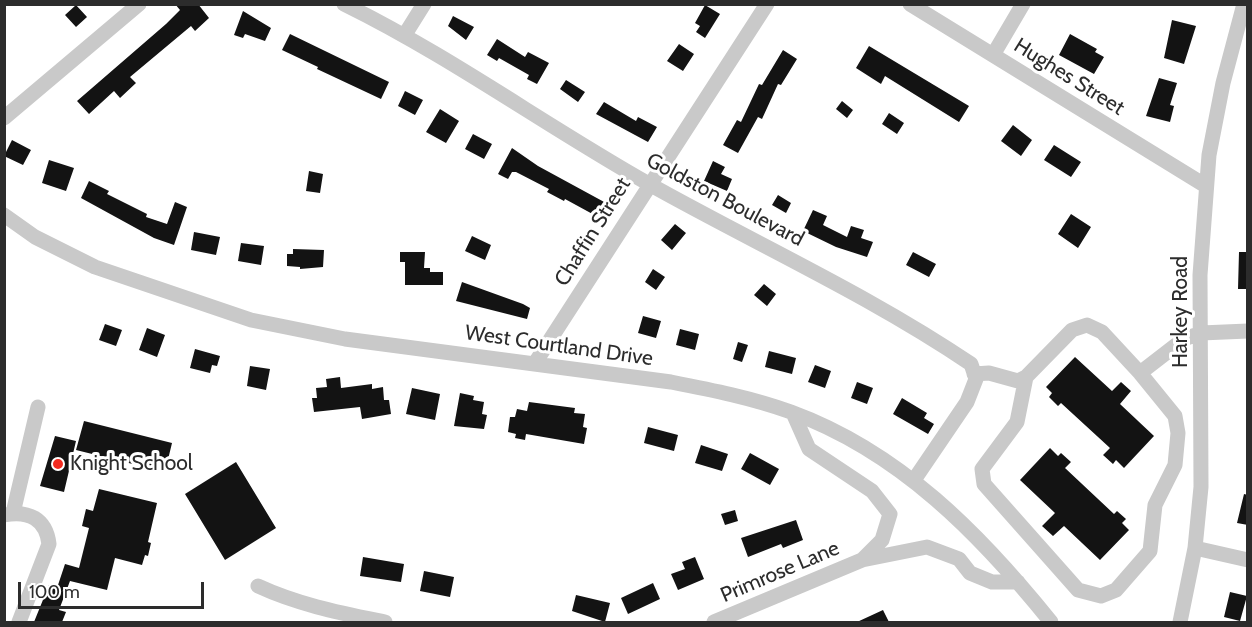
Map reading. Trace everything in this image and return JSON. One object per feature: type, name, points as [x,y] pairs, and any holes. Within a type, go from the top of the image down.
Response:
[{"type":"street","points":[[4,118],[122,10],[139,4]]},
{"type":"street","name":"Goldston Boulevard","points":[[344,4],[404,36],[649,184],[833,281],[949,349],[970,364],[974,374]]},
{"type":"street","points":[[404,36],[424,4]]},
{"type":"street","name":"Chaffin Street","points":[[535,363],[767,4]]},
{"type":"street","name":"Hughes Street","points":[[910,4],[1206,186]]},
{"type":"street","points":[[993,55],[1023,4]]},
{"type":"street","name":"Harkey Road","points":[[1180,622],[1195,548],[1201,488],[1200,275],[1206,186],[1215,119],[1242,34],[1244,4]]},
{"type":"street","name":"West Courtland Drive","points":[[4,215],[35,237],[95,267],[252,320],[345,339],[681,384],[721,392],[793,413],[857,443],[914,480],[955,514],[1018,582],[1051,622]]},
{"type":"street","points":[[914,480],[967,402],[976,379],[974,374],[989,373],[1018,381],[1026,376],[1072,330],[1087,325],[1102,332],[1175,416],[1178,434],[1175,465],[1155,505],[1150,550],[1116,590],[1101,596],[1078,590],[984,484],[982,469],[1017,422],[1026,376]]},
{"type":"street","points":[[1140,373],[1184,339],[1201,333],[1248,331]]},
{"type":"street","points":[[19,622],[49,544],[47,531],[41,521],[30,515],[9,514],[38,407]]},
{"type":"street","name":"Primrose Lane","points":[[793,413],[809,449],[872,491],[890,514],[882,540],[862,560]]},
{"type":"street","name":"Primrose Lane","points":[[714,622],[862,560],[927,547],[959,559],[970,573],[992,582],[1018,582]]},
{"type":"street","points":[[1195,548],[1248,560]]},
{"type":"street","points":[[258,586],[305,604],[381,622]]},
{"type":"building","points":[[175,4],[198,4],[209,18],[195,31],[191,26],[130,77],[136,83],[120,98],[114,91],[89,114],[77,101],[166,24],[180,10]]},
{"type":"building","points":[[76,5],[87,17],[76,27],[65,15]]},
{"type":"building","points":[[705,5],[720,14],[705,38],[696,32],[700,26],[695,23]]},
{"type":"building","points":[[243,11],[271,28],[265,41],[245,34],[243,38],[234,35]]},
{"type":"building","points":[[453,16],[474,27],[466,40],[448,26]]},
{"type":"building","points":[[1172,20],[1196,26],[1184,64],[1164,58]]},
{"type":"building","points":[[290,34],[389,82],[381,99],[282,50]]},
{"type":"building","points":[[1070,34],[1097,49],[1095,52],[1104,57],[1094,74],[1059,55]]},
{"type":"building","points":[[497,39],[525,57],[528,52],[549,63],[537,84],[527,79],[529,75],[499,58],[497,61],[487,55]]},
{"type":"building","points":[[679,44],[694,54],[683,71],[667,61]]},
{"type":"building","points":[[869,46],[969,106],[959,122],[885,76],[881,84],[856,68]]},
{"type":"building","points":[[783,50],[797,59],[781,85],[778,84],[762,119],[758,117],[738,153],[723,145],[737,120],[741,122],[759,84],[762,85]]},
{"type":"building","points":[[1159,78],[1177,83],[1170,105],[1174,106],[1170,122],[1146,116]]},
{"type":"building","points":[[566,80],[585,92],[578,102],[560,89]]},
{"type":"building","points":[[405,91],[423,100],[415,115],[398,106]]},
{"type":"building","points":[[842,101],[853,110],[847,118],[836,109]]},
{"type":"building","points":[[604,102],[636,121],[638,117],[657,127],[648,142],[596,114]]},
{"type":"building","points":[[440,109],[459,121],[446,143],[426,132]]},
{"type":"building","points":[[889,113],[904,123],[897,134],[882,124]]},
{"type":"building","points":[[1013,125],[1032,140],[1021,156],[1001,141]]},
{"type":"building","points":[[473,134],[492,144],[484,159],[465,149]]},
{"type":"building","points":[[12,140],[31,150],[23,165],[4,156]]},
{"type":"building","points":[[1054,145],[1081,162],[1071,177],[1044,160]]},
{"type":"building","points":[[512,148],[538,166],[606,203],[598,217],[547,192],[549,189],[516,172],[512,172],[508,179],[498,174]]},
{"type":"building","points":[[49,160],[74,168],[66,191],[42,183]]},
{"type":"building","points":[[713,161],[725,167],[721,174],[732,179],[727,191],[704,181]]},
{"type":"building","points":[[309,171],[323,174],[320,193],[306,191]]},
{"type":"building","points":[[89,181],[109,191],[107,194],[147,214],[146,217],[167,224],[175,202],[187,207],[174,245],[154,238],[81,198]]},
{"type":"building","points":[[778,195],[791,203],[786,213],[772,205]]},
{"type":"building","points":[[813,210],[827,216],[823,225],[847,237],[851,226],[864,230],[861,238],[873,242],[867,257],[836,247],[803,231]]},
{"type":"building","points":[[1071,214],[1091,227],[1078,248],[1058,234]]},
{"type":"building","points":[[675,224],[686,233],[672,250],[661,240]]},
{"type":"building","points":[[194,232],[220,237],[216,255],[191,250]]},
{"type":"building","points":[[472,236],[491,245],[485,260],[465,251]]},
{"type":"building","points":[[241,243],[264,246],[261,265],[238,261]]},
{"type":"building","points":[[293,249],[324,250],[323,267],[300,269],[300,267],[287,266],[287,254],[293,254]]},
{"type":"building","points":[[400,252],[425,252],[424,268],[430,268],[430,272],[443,272],[443,285],[405,285],[405,262],[400,262]]},
{"type":"building","points":[[913,252],[936,264],[929,277],[906,265]]},
{"type":"building","points":[[1239,252],[1248,252],[1248,289],[1238,289]]},
{"type":"building","points":[[653,269],[665,277],[656,290],[645,282]]},
{"type":"building","points":[[462,282],[523,304],[530,308],[527,319],[456,301]]},
{"type":"building","points":[[764,284],[776,294],[767,306],[754,295]]},
{"type":"building","points":[[643,316],[661,321],[656,338],[638,333]]},
{"type":"building","points":[[105,324],[122,330],[116,346],[99,340]]},
{"type":"building","points":[[147,328],[165,335],[157,357],[139,350]]},
{"type":"building","points":[[680,329],[699,334],[695,350],[676,345]]},
{"type":"building","points":[[738,342],[748,345],[742,362],[733,359]]},
{"type":"building","points":[[195,349],[220,356],[217,366],[212,365],[210,373],[190,368]]},
{"type":"building","points":[[769,351],[796,358],[792,374],[765,367]]},
{"type":"building","points":[[1075,357],[1112,391],[1121,382],[1131,391],[1120,404],[1154,436],[1124,468],[1116,460],[1113,464],[1103,455],[1110,448],[1061,403],[1058,406],[1049,397],[1052,393],[1046,387]]},
{"type":"building","points":[[815,365],[831,371],[825,388],[808,382]]},
{"type":"building","points":[[250,366],[270,369],[266,390],[247,386]]},
{"type":"building","points":[[340,377],[341,388],[372,384],[372,389],[383,387],[384,400],[389,400],[391,414],[362,419],[360,407],[314,412],[312,398],[317,398],[316,388],[327,387],[326,379]]},
{"type":"building","points":[[857,382],[873,388],[867,404],[851,398]]},
{"type":"building","points":[[412,388],[440,394],[435,420],[406,414]]},
{"type":"building","points":[[460,393],[474,396],[473,400],[484,402],[482,414],[487,415],[484,429],[454,426]]},
{"type":"building","points":[[902,398],[927,413],[924,418],[934,424],[928,434],[893,414]]},
{"type":"building","points":[[529,402],[575,408],[574,413],[585,414],[583,427],[587,428],[584,444],[526,434],[525,440],[515,438],[516,434],[508,432],[510,417],[515,417],[517,409],[527,411]]},
{"type":"building","points":[[84,421],[172,443],[165,472],[76,450]]},
{"type":"building","points":[[648,427],[678,435],[674,451],[644,443]]},
{"type":"building","name":"Knight School","points":[[55,436],[76,441],[64,492],[40,486]]},
{"type":"building","points":[[701,445],[728,454],[722,471],[695,463]]},
{"type":"building","points":[[1050,448],[1058,456],[1061,453],[1071,462],[1065,468],[1114,514],[1117,511],[1126,519],[1122,523],[1129,530],[1100,560],[1064,526],[1053,536],[1042,526],[1055,513],[1020,480]]},
{"type":"building","points":[[750,453],[779,469],[770,485],[741,469]]},
{"type":"building","points":[[236,462],[276,528],[225,560],[185,494]]},
{"type":"building","points":[[99,489],[157,503],[148,542],[151,543],[148,556],[145,555],[142,565],[115,558],[107,590],[70,581],[59,610],[66,612],[62,622],[34,622],[49,585],[57,588],[65,564],[79,568],[89,528],[82,526],[86,509],[93,511]]},
{"type":"building","points":[[1244,494],[1248,495],[1248,525],[1237,523]]},
{"type":"building","points":[[735,510],[738,521],[725,525],[721,514]]},
{"type":"building","points":[[796,520],[803,540],[783,548],[781,544],[748,557],[741,538]]},
{"type":"building","points":[[363,557],[404,564],[401,582],[360,576]]},
{"type":"building","points":[[695,557],[704,579],[678,590],[671,574],[685,569],[682,562]]},
{"type":"building","points":[[424,571],[454,577],[450,597],[420,591]]},
{"type":"building","points":[[653,583],[660,599],[628,614],[621,598]]},
{"type":"building","points":[[1230,592],[1247,596],[1240,621],[1224,617]]},
{"type":"building","points":[[576,595],[610,603],[605,622],[572,611]]},
{"type":"building","points":[[883,610],[889,622],[857,622]]},
{"type":"place","name":"Knight School","points":[[58,464]]}]
